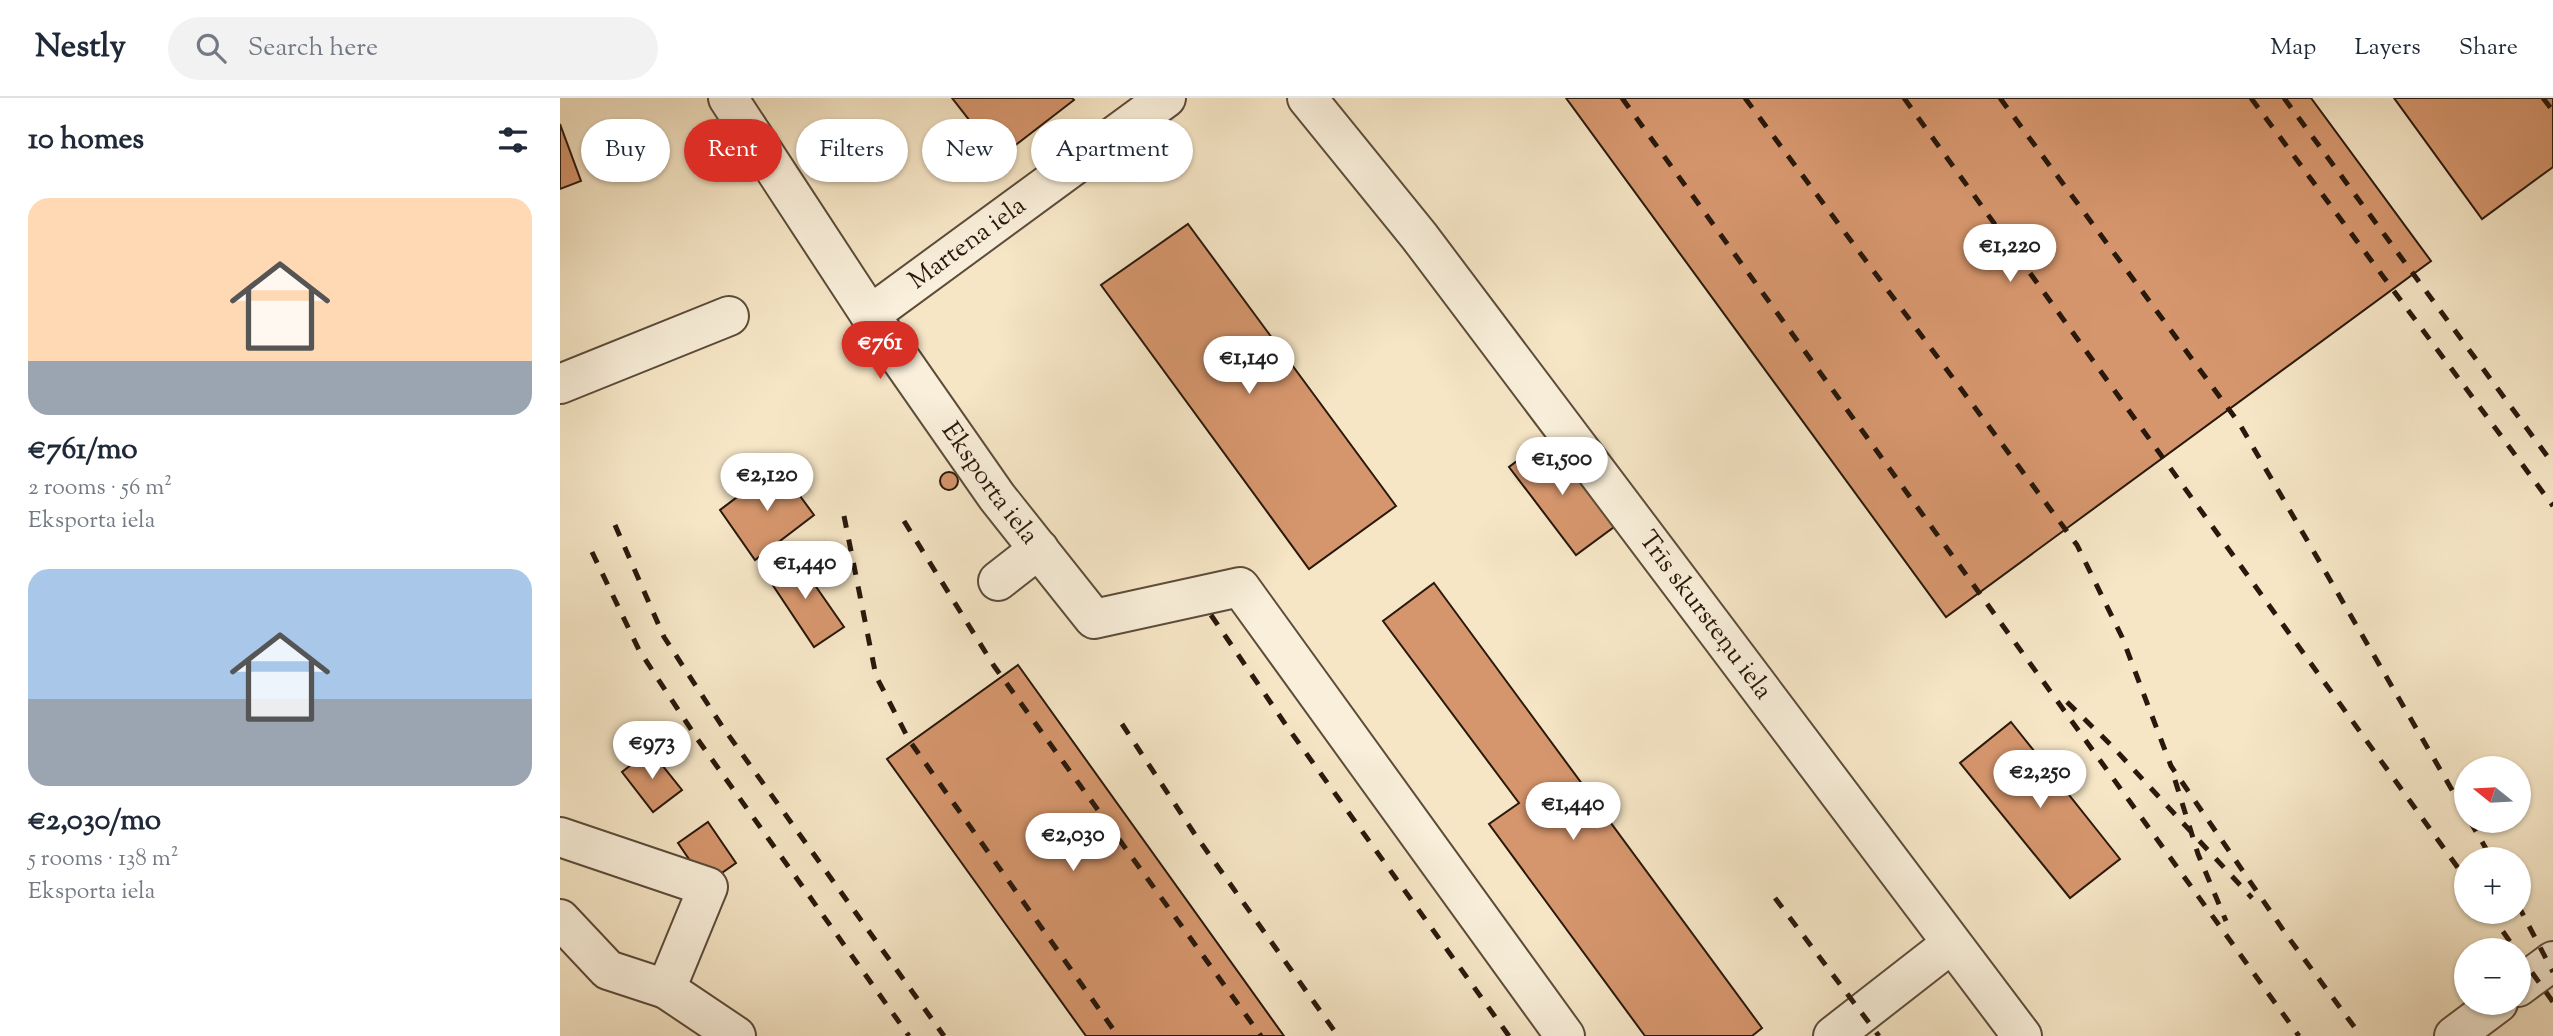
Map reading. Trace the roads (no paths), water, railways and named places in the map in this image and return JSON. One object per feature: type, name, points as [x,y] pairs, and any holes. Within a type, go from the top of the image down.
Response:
[{"type":"street","name":"Eksporta iela","points":[[728,98],[870,315],[998,497],[1094,619],[1240,587],[1564,1036]]},
{"type":"street","name":"Martena iela","points":[[870,315],[1166,98]]},
{"type":"street","name":"Trīs skursteņu iela","points":[[1316,109],[1427,247],[2022,1036]]},
{"type":"street","points":[[560,384],[729,316]]},
{"type":"street","points":[[998,581],[1039,549]]},
{"type":"street","points":[[560,837],[708,887],[666,989]]},
{"type":"street","points":[[560,919],[608,970],[666,989],[736,1036]]},
{"type":"street","points":[[1832,1036],[1951,944]]},
{"type":"street","points":[[2531,977],[2553,961]]},
{"type":"street","points":[[2454,1036],[2481,1015]]},
{"type":"railway","points":[[1622,98],[2299,1036]]},
{"type":"railway","points":[[1745,98],[2077,545],[2122,637],[2171,766],[2288,937],[2361,1036]]},
{"type":"railway","points":[[1904,98],[2454,862]]},
{"type":"railway","points":[[2000,98],[2239,423],[2454,793]]},
{"type":"railway","points":[[2251,98],[2553,506]]},
{"type":"railway","points":[[2284,98],[2553,464]]},
{"type":"railway","points":[[2543,98],[2553,111]]},
{"type":"railway","points":[[844,516],[876,676],[909,740],[1118,1036]]},
{"type":"railway","points":[[904,521],[994,666],[1261,1036]]},
{"type":"railway","points":[[615,525],[664,637],[722,726],[944,1036]]},
{"type":"railway","points":[[592,552],[639,650],[696,737],[909,1036]]},
{"type":"railway","points":[[1211,615],[1288,728],[1509,1036]]},
{"type":"railway","points":[[2067,702],[2112,746],[2252,898]]},
{"type":"railway","points":[[1122,724],[1194,833],[1338,1036]]},
{"type":"railway","points":[[2175,780],[2198,854],[2226,921]]},
{"type":"railway","points":[[2477,833],[2485,847]]},
{"type":"railway","points":[[1775,898],[1879,1036]]},
{"type":"railway","points":[[2498,924],[2507,938]]},
{"type":"railway","points":[[2528,924],[2553,972]]},
{"type":"railway","points":[[2531,971],[2553,1002]]}]
